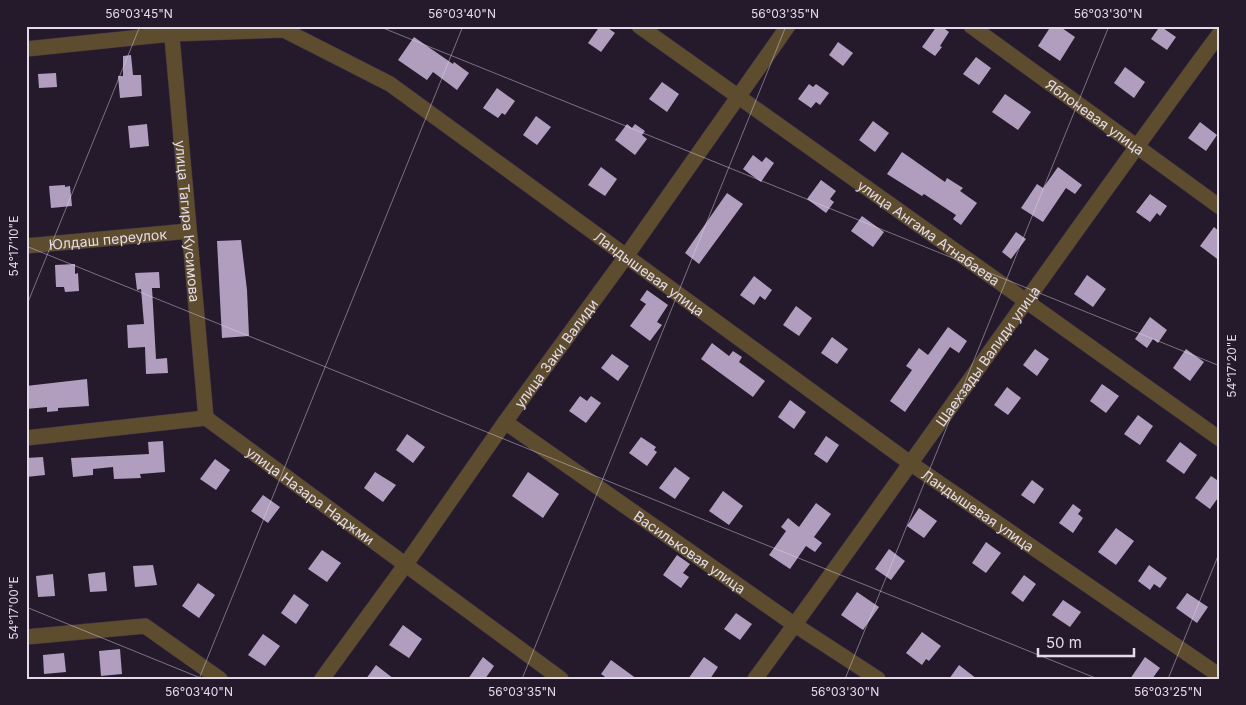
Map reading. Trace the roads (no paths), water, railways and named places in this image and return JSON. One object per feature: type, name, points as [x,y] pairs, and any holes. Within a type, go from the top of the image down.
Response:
[{"type":"street","name":"улица Ангама Атнабаева","points":[[639,26],[1220,439]]},
{"type":"street","name":"улица Заки Валиди","points":[[322,679],[406,564],[788,26]]},
{"type":"street","name":"Яблоневая улица","points":[[971,26],[1220,207]]},
{"type":"street","name":"Ландышевая улица","points":[[26,49],[171,30],[284,30],[390,84],[910,463],[1220,676]]},
{"type":"street","name":"улица Тагира Кусимова","points":[[171,30],[206,418]]},
{"type":"street","name":"Шаехзады Валиди улица","points":[[755,679],[1027,301],[1135,147],[1220,33]]},
{"type":"street","name":"Юлдаш переулок","points":[[26,246],[189,231]]},
{"type":"street","points":[[26,438],[206,418]]},
{"type":"street","name":"улица Назара Наджми","points":[[206,418],[561,679]]},
{"type":"street","name":"Васильковая улица","points":[[505,422],[795,624],[878,679]]},
{"type":"street","points":[[26,637],[145,626],[220,679]]}]
